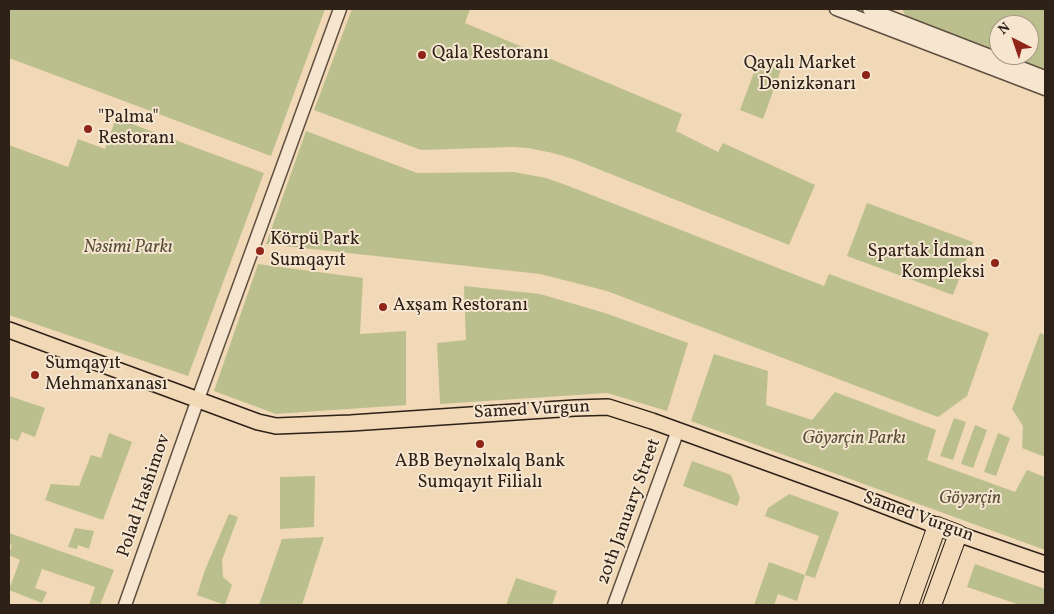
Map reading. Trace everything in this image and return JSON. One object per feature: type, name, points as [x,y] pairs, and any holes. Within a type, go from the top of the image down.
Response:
[{"type":"highway","name":"Samed Vurgun","points":[[937,526],[958,534]]},
{"type":"highway","points":[[909,605],[937,526]]},
{"type":"highway","points":[[932,605],[958,534]]},
{"type":"main road","name":"Samed Vurgun","points":[[9,330],[258,422],[276,426],[351,423],[592,406],[608,407],[678,430],[937,526]]},
{"type":"main road","name":"Samed Vurgun","points":[[958,534],[1045,564]]},
{"type":"street","name":"Polad Hashimov","points":[[125,605],[340,9]]},
{"type":"street","points":[[836,9],[1045,89]]},
{"type":"street","points":[[869,9],[1045,77]]},
{"type":"street","name":"20th January Street","points":[[614,605],[678,430]]},
{"type":"green space","points":[[9,9],[325,9],[271,156],[9,58]]},
{"type":"green space","points":[[352,9],[470,9],[465,23],[682,114],[676,131],[718,152],[723,143],[815,185],[789,245],[573,159],[553,153],[512,147],[421,150],[314,110]]},
{"type":"green space","points":[[902,9],[1045,9],[1045,69],[1034,65],[1039,65],[1039,15],[989,15],[989,47],[906,16]]},
{"type":"green space","points":[[759,59],[782,67],[763,119],[740,110]]},
{"type":"green space","name":"Nəsimi Parkı","points":[[116,118],[264,173],[188,376],[9,315],[9,145],[68,167],[78,139],[105,149]]},
{"type":"green space","points":[[306,131],[417,173],[514,172],[546,178],[824,286],[829,274],[989,333],[967,396],[938,417],[607,291],[540,274],[266,244]]},
{"type":"green space","points":[[867,203],[973,242],[953,295],[847,256]]},
{"type":"green space","points":[[258,264],[363,278],[360,334],[406,331],[406,405],[276,414],[214,391]]},
{"type":"green space","points":[[464,286],[540,294],[605,313],[688,343],[667,411],[607,393],[440,404],[437,343],[466,340]]},
{"type":"green space","points":[[1040,333],[1045,335],[1045,457],[1022,448],[1023,426],[1012,409]]},
{"type":"green space","name":"Göyərçin Parkı","points":[[714,354],[768,371],[766,405],[812,420],[835,392],[936,430],[927,460],[1015,492],[1027,470],[1045,477],[1045,550],[691,421]]},
{"type":"green space","points":[[9,396],[45,408],[35,437],[22,432],[18,441],[9,438]]},
{"type":"green space","points":[[954,418],[966,422],[953,460],[940,456]]},
{"type":"green space","points":[[975,425],[987,430],[973,468],[961,464]]},
{"type":"green space","points":[[109,433],[132,442],[103,520],[45,500],[51,484],[79,486],[91,455],[101,458]]},
{"type":"green space","points":[[998,433],[1010,438],[996,476],[984,472]]},
{"type":"green space","points":[[692,461],[731,475],[740,498],[737,506],[683,486]]},
{"type":"green space","points":[[315,476],[314,527],[280,529],[280,477]]},
{"type":"green space","points":[[789,494],[839,512],[815,578],[805,575],[819,536],[765,516],[768,508]]},
{"type":"green space","points":[[229,514],[238,517],[222,560],[223,577],[232,585],[225,605],[197,595],[205,570]]},
{"type":"green space","points":[[75,528],[94,531],[89,549],[78,545],[77,549],[68,547]]},
{"type":"green space","points":[[9,533],[114,570],[100,605],[89,605],[95,587],[42,569],[35,588],[47,592],[42,603],[9,590],[20,560],[9,555],[12,545],[9,544]]},
{"type":"green space","points":[[324,537],[302,605],[259,605],[282,539]]},
{"type":"green space","points":[[769,562],[805,575],[797,601],[778,594],[774,605],[754,605]]},
{"type":"green space","points":[[975,564],[1045,589],[1045,605],[1020,605],[967,587]]},
{"type":"green space","points":[[516,578],[557,591],[552,605],[506,605]]},
{"type":"place","name":"Qala Restoranı","points":[[422,55]]},
{"type":"place","name":"Qayalı Market Dənizkənarı","points":[[866,75]]},
{"type":"place","name":"\"Palma\" Restoranı","points":[[88,129]]},
{"type":"place","name":"Körpü Park Sumqayıt","points":[[260,251]]},
{"type":"place","name":"Spartak İdman Kompleksi","points":[[995,263]]},
{"type":"place","name":"Axşam Restoranı","points":[[383,307]]},
{"type":"place","name":"Sumqayıt Mehmanxanası","points":[[35,375]]},
{"type":"place","name":"ABB Beynəlxalq Bank Sumqayıt Filialı","points":[[480,444]]},
{"type":"park label","name":"Göyərçin","points":[[970,500]]}]
